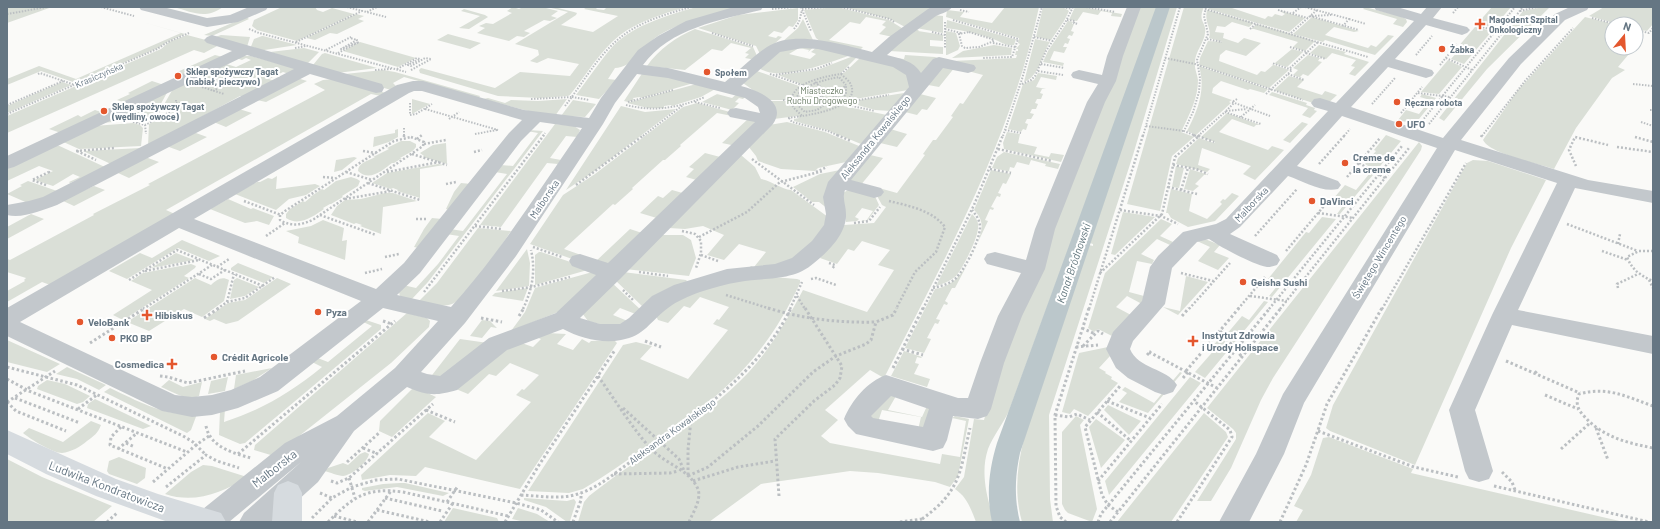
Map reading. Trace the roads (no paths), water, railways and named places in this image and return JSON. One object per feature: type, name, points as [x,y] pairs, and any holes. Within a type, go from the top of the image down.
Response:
[{"type":"main road","name":"Ludwika Kondratowicza","points":[[7,441],[53,465],[96,484],[148,503],[209,522]]},
{"type":"main road","points":[[288,493],[300,520]]},
{"type":"street","points":[[146,7],[195,25],[233,19],[261,7]]},
{"type":"street","points":[[195,25],[230,7]]},
{"type":"street","points":[[1381,7],[1428,15],[1462,30]]},
{"type":"street","name":"Malborska","points":[[209,522],[295,451],[346,423],[404,375],[468,317],[508,250],[594,124],[610,98],[632,68],[650,48],[675,32],[712,17],[763,8]]},
{"type":"street","points":[[944,403],[933,440],[865,427],[858,419],[860,411],[886,385],[944,403],[958,408],[978,409],[992,363],[1010,316],[1034,269],[1048,222],[1096,102],[1108,81],[1115,56],[1132,9]]},
{"type":"street","points":[[876,57],[902,34],[933,12],[945,11]]},
{"type":"street","name":"Świętego Wincentego","points":[[1234,522],[1270,454],[1292,401],[1449,144],[1505,73],[1562,12],[1584,12]]},
{"type":"street","name":"Malborska","points":[[1169,390],[1135,370],[1121,357],[1118,348],[1119,342],[1153,304],[1161,269],[1164,263],[1188,238],[1226,228],[1233,223],[1428,15]]},
{"type":"street","points":[[212,40],[376,88]]},
{"type":"street","points":[[719,85],[764,66],[774,49],[783,45],[798,43],[816,44],[896,62],[909,68],[916,77],[915,88]]},
{"type":"street","points":[[7,163],[246,50]]},
{"type":"street","name":"Aleksandra Kowalskiego","points":[[564,319],[576,326],[588,329],[608,333],[623,332],[633,327],[697,274],[734,275],[776,271],[801,273],[808,258],[828,235],[834,223],[836,216],[832,198],[838,182],[915,88],[939,52],[971,63]]},
{"type":"street","points":[[1385,61],[1426,73]]},
{"type":"street","points":[[9,208],[32,208],[47,202],[309,68]]},
{"type":"street","points":[[632,68],[668,73],[751,94],[763,100],[775,120]]},
{"type":"street","points":[[1079,75],[1108,81]]},
{"type":"street","points":[[7,319],[385,98],[406,88],[423,86],[537,115],[594,124]]},
{"type":"street","points":[[1312,102],[1449,144],[1572,175],[1585,186],[1653,197]]},
{"type":"street","points":[[736,113],[775,120]]},
{"type":"street","points":[[7,326],[171,404],[192,407],[212,406],[238,398],[269,384],[379,299],[412,268],[515,137],[537,115]]},
{"type":"street","points":[[404,375],[422,383],[437,386],[448,383],[498,344],[520,334],[548,326],[564,319],[604,270],[759,130],[775,120]]},
{"type":"street","points":[[1285,168],[1331,185]]},
{"type":"street","points":[[1482,475],[1462,410],[1504,315],[1572,175]]},
{"type":"street","points":[[838,182],[876,195]]},
{"type":"street","points":[[184,215],[357,280],[379,299],[468,317]]},
{"type":"street","points":[[1212,231],[1228,242],[1268,260]]},
{"type":"street","points":[[995,259],[1034,269]]},
{"type":"street","points":[[1504,315],[1653,345]]},
{"type":"street","name":"Malborska","points":[[254,522],[308,474],[346,423]]},
{"type":"waterway","name":"Kanał Bródnowski","points":[[1006,522],[1002,502],[1002,482],[1010,443],[1163,7]]},
{"type":"place","name":"Magodent Szpital Onkologiczny","points":[[1480,24]]},
{"type":"place","name":"Żabka","points":[[1442,49]]},
{"type":"place","name":"Społem","points":[[707,72]]},
{"type":"place","name":"Sklep spożywczy Tagat (nabiał, pieczywo)","points":[[178,76]]},
{"type":"place","name":"Ręczna robota","points":[[1397,102]]},
{"type":"place","name":"Sklep spożywczy Tagat (wędliny, owoce)","points":[[104,111]]},
{"type":"place","name":"UFO","points":[[1399,124]]},
{"type":"place","name":"Creme de la creme","points":[[1345,163]]},
{"type":"place","name":"DaVinci","points":[[1312,201]]},
{"type":"place","name":"Geisha Sushi","points":[[1243,282]]},
{"type":"place","name":"Pyza","points":[[318,312]]},
{"type":"place","name":"Hibiskus","points":[[147,315]]},
{"type":"place","name":"VeloBank","points":[[80,322]]},
{"type":"place","name":"PKO BP","points":[[112,338]]},
{"type":"place","name":"Instytut Zdrowia i Urody Holispace","points":[[1193,341]]},
{"type":"place","name":"Crédit Agricole","points":[[214,357]]},
{"type":"place","name":"Cosmedica","points":[[172,364]]},
{"type":"park label","name":"Miasteczko Ruchu Drogowego","points":[[822,96]]}]
